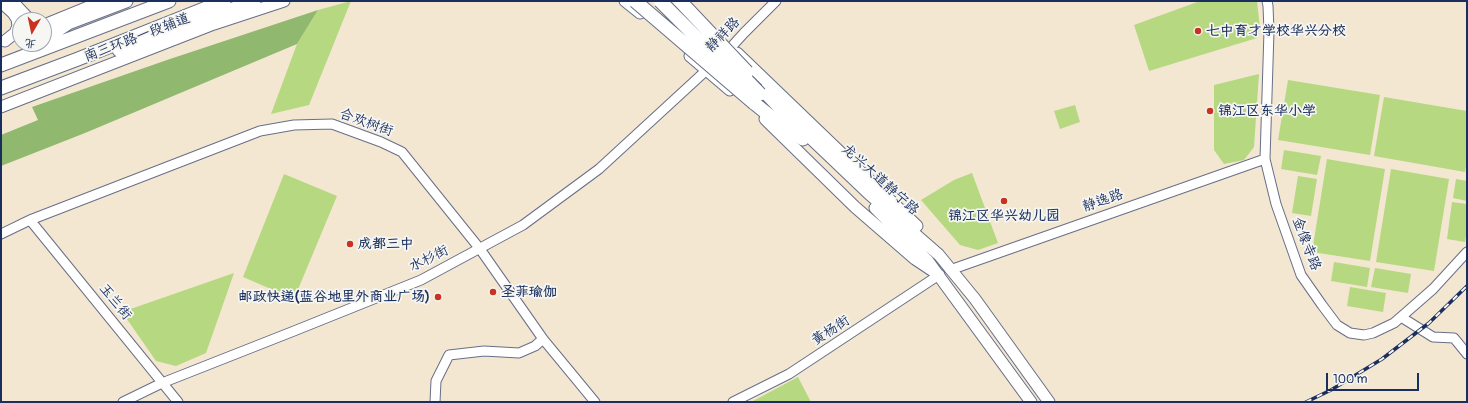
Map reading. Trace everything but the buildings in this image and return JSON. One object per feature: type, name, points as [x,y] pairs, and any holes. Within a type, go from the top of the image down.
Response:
[{"type":"highway","points":[[52,34],[68,23],[126,1]]},
{"type":"highway","points":[[1,65],[169,1]]},
{"type":"highway","points":[[1,88],[224,1]]},
{"type":"highway","points":[[78,59],[118,51],[141,44],[254,1]]},
{"type":"highway","points":[[627,1],[652,16]]},
{"type":"highway","points":[[635,1],[652,16],[759,97],[789,117]]},
{"type":"highway","points":[[660,1],[759,97]]},
{"type":"highway","points":[[667,1],[759,97]]},
{"type":"highway","points":[[680,1],[709,31],[780,124],[803,139]]},
{"type":"highway","points":[[693,1],[709,31]]},
{"type":"main road","points":[[12,1],[22,12]]},
{"type":"main road","points":[[52,22],[103,1]]},
{"type":"main road","name":"南三环路一段辅道","points":[[1,107],[208,27],[284,1]]},
{"type":"main road","points":[[627,1],[772,125],[861,212],[915,259],[939,275]]},
{"type":"main road","points":[[686,1],[731,47],[930,239],[939,255]]},
{"type":"main road","points":[[1,2],[13,13],[17,19],[18,26],[15,33],[3,42]]},
{"type":"main road","points":[[52,20],[58,19]]},
{"type":"main road","name":"龙兴大道静宁路","points":[[789,117],[868,193],[939,255],[975,299],[1049,402]]},
{"type":"main road","name":"龙兴大道静宁路","points":[[803,139],[870,202],[928,261],[1031,402]]},
{"type":"street","name":"静祥路","points":[[706,70],[718,61],[776,1]]},
{"type":"street","name":"金像寺路","points":[[1267,1],[1269,31],[1265,159],[1276,204],[1301,274],[1337,325],[1350,333],[1364,336],[1394,323],[1433,289],[1467,252]]},
{"type":"street","name":"水杉街","points":[[123,402],[162,382],[421,280],[523,225],[599,169],[706,70]]},
{"type":"street","name":"合欢树街","points":[[1,234],[30,220],[260,131],[294,125],[332,124],[382,142],[402,152],[480,249],[543,339],[595,402]]},
{"type":"street","name":"静逸路","points":[[950,270],[1265,159]]},
{"type":"street","name":"玉兰街","points":[[30,220],[178,402]]},
{"type":"street","name":"黄杨街","points":[[733,402],[789,374],[939,275]]},
{"type":"street","points":[[1401,317],[1432,336],[1454,338],[1467,354]]},
{"type":"street","points":[[435,402],[436,382],[449,355],[484,351],[519,353],[535,346],[543,339]]},
{"type":"green space","points":[[351,1],[309,105],[271,114],[297,44],[318,10]]},
{"type":"green space","name":"七中育才学校华兴分校","points":[[1200,1],[1257,1],[1260,28],[1257,38],[1149,71],[1134,25]]},
{"type":"green space","points":[[318,10],[297,44],[85,133],[1,166],[1,135],[38,120],[32,107]]},
{"type":"green space","points":[[1259,74],[1254,147],[1244,160],[1224,164],[1214,150],[1214,85]]},
{"type":"green space","points":[[1288,80],[1380,95],[1370,155],[1278,140]]},
{"type":"green space","points":[[1384,97],[1467,111],[1467,161],[1465,172],[1374,156]]},
{"type":"green space","points":[[1075,105],[1080,122],[1060,129],[1054,111]]},
{"type":"green space","points":[[1284,150],[1321,156],[1317,175],[1281,169]]},
{"type":"green space","points":[[1327,159],[1385,169],[1370,261],[1312,252]]},
{"type":"green space","points":[[1391,169],[1449,179],[1434,271],[1376,262]]},
{"type":"green space","points":[[972,173],[998,243],[978,250],[960,245],[921,200],[954,180]]},
{"type":"green space","points":[[284,174],[337,196],[294,299],[243,277]]},
{"type":"green space","points":[[1298,176],[1317,179],[1311,216],[1292,213]]},
{"type":"green space","points":[[1456,179],[1467,181],[1467,201],[1453,198]]},
{"type":"green space","points":[[1452,202],[1467,204],[1467,230],[1465,242],[1447,239]]},
{"type":"green space","points":[[1334,262],[1370,268],[1367,287],[1331,281]]},
{"type":"green space","points":[[1375,268],[1411,274],[1408,293],[1371,287]]},
{"type":"green space","points":[[234,273],[206,353],[176,366],[156,361],[122,312]]},
{"type":"green space","points":[[1350,287],[1386,293],[1383,312],[1347,306]]},
{"type":"green space","points":[[798,377],[811,402],[753,402],[753,401]]},
{"type":"railway","points":[[1306,402],[1331,390],[1382,359],[1429,323],[1467,286]]},
{"type":"place","name":"七中育才学校华兴分校","points":[[1198,31]]},
{"type":"place","name":"锦江区东华小学","points":[[1210,111]]},
{"type":"place","name":"锦江区华兴幼儿园","points":[[1004,201]]},
{"type":"place","name":"成都三中","points":[[350,244]]},
{"type":"place","name":"圣菲瑜伽","points":[[493,292]]},
{"type":"place","name":"邮政快递(蓝谷地里外商业广场)","points":[[438,297]]}]
